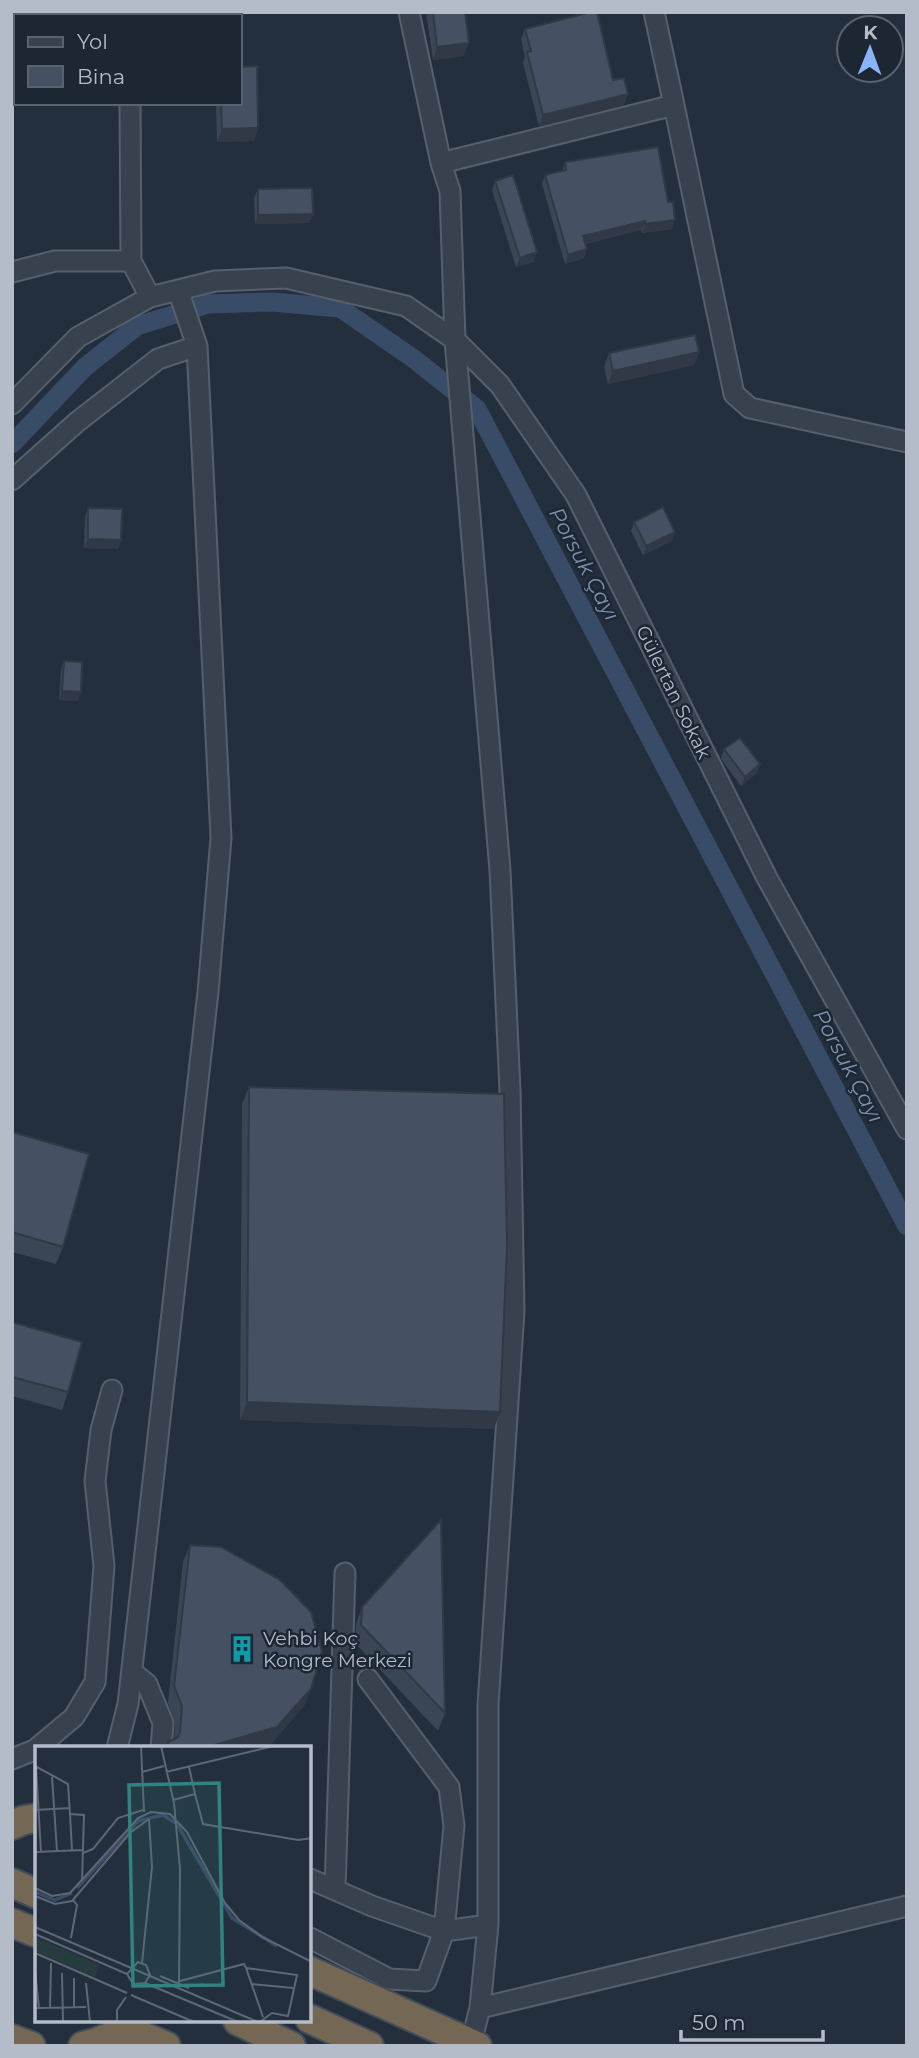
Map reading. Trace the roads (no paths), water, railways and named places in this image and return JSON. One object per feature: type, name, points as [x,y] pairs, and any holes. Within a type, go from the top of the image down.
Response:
[{"type":"highway","points":[[12,1825],[24,1819],[35,1818]]},
{"type":"highway","points":[[12,1883],[35,1893]]},
{"type":"highway","points":[[12,1923],[35,1933]]},
{"type":"highway","points":[[312,1972],[474,2045]]},
{"type":"highway","points":[[312,2020],[369,2046]]},
{"type":"highway","points":[[242,2023],[291,2046]]},
{"type":"highway","points":[[83,2046],[97,2042],[129,2025],[166,2046]]},
{"type":"highway","points":[[12,2039],[31,2046]]},
{"type":"street","points":[[409,12],[441,163],[450,191],[455,340],[500,870],[511,1118],[514,1311],[488,1704],[488,1925],[474,2045]]},
{"type":"street","points":[[654,12],[734,394],[750,408],[907,442]]},
{"type":"street","points":[[130,105],[131,261],[150,298]]},
{"type":"street","points":[[441,163],[674,105]]},
{"type":"street","points":[[12,272],[55,261],[131,261]]},
{"type":"street","name":"Gülertan Sokak","points":[[12,404],[78,337],[150,298],[179,293],[215,281],[286,278],[406,306],[455,340],[500,385],[576,495],[767,878],[907,1129]]},
{"type":"street","points":[[118,1746],[128,1704],[132,1672],[208,992],[220,838],[197,346],[179,293]]},
{"type":"street","points":[[12,480],[77,422],[158,359],[197,346]]},
{"type":"street","points":[[39,1746],[74,1717],[95,1682],[104,1566],[95,1481],[101,1430],[112,1390]]},
{"type":"street","points":[[335,1890],[345,1573]]},
{"type":"street","points":[[132,1672],[147,1685],[163,1723],[161,1746]]},
{"type":"street","points":[[312,1939],[389,1979],[426,1981],[444,1931],[454,1826],[449,1787],[368,1679]]},
{"type":"street","points":[[12,1759],[35,1749]]},
{"type":"street","points":[[312,1880],[372,1906],[444,1931],[488,1925]]},
{"type":"street","points":[[480,2008],[907,1906]]},
{"type":"waterway","name":"Porsuk Çayı","points":[[12,444],[85,367],[137,326],[208,304],[272,302],[340,308],[414,359],[477,409],[907,1226]]},
{"type":"place","name":"Vehbi Koç Kongre Merkezi","points":[[242,1649]]}]
